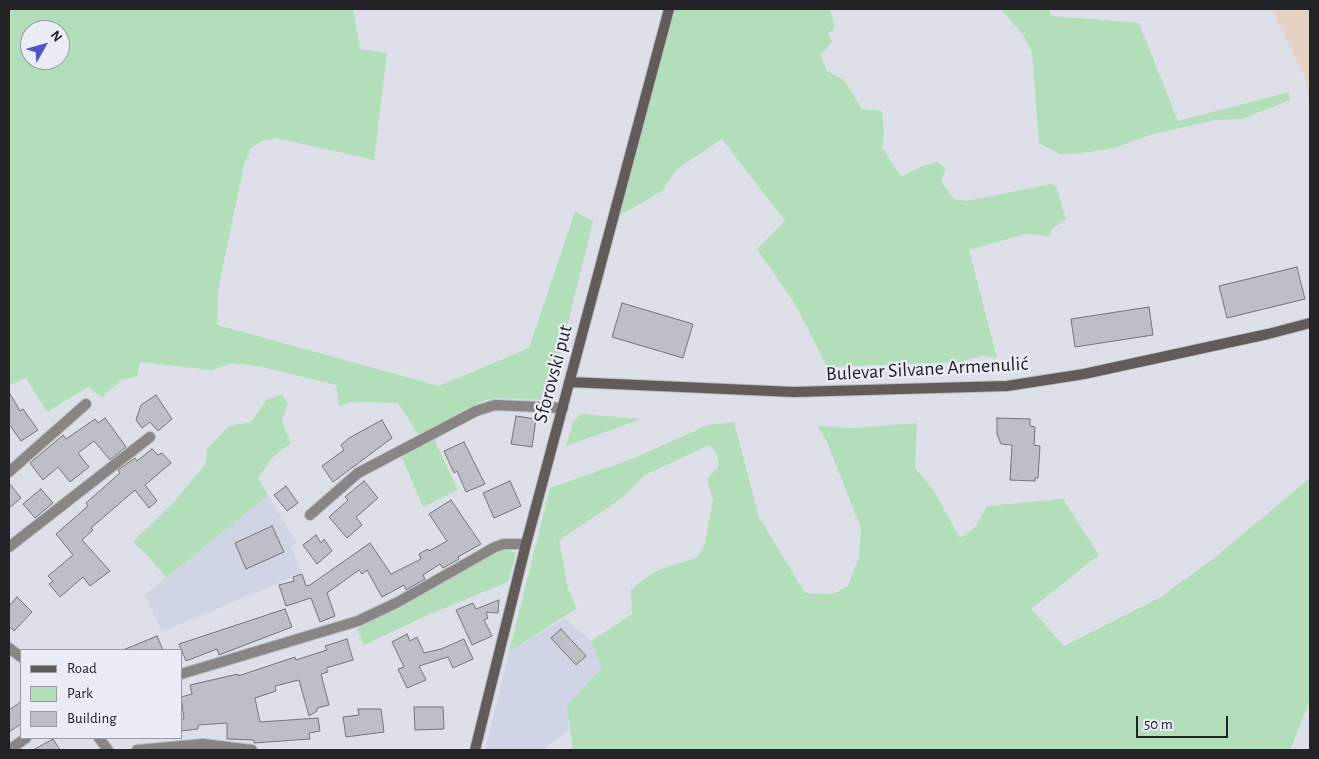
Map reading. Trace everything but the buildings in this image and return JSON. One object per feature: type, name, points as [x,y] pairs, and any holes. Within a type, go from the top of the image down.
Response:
[{"type":"street","name":"Sforovski put","points":[[476,750],[526,544],[669,9]]},
{"type":"street","name":"Bulevar Silvane Armenulić","points":[[569,382],[794,392],[1008,386],[1084,374],[1310,323]]},
{"type":"street","points":[[9,472],[86,404]]},
{"type":"street","points":[[310,515],[358,472],[476,411],[496,405],[563,408]]},
{"type":"street","points":[[9,548],[150,437]]},
{"type":"street","points":[[182,674],[358,621],[398,602],[494,547],[504,544],[526,544]]},
{"type":"street","points":[[9,648],[20,656]]},
{"type":"street","points":[[9,750],[25,739]]},
{"type":"street","points":[[100,739],[108,750]]},
{"type":"street","points":[[137,750],[202,744],[252,750]]},
{"type":"shaded area","points":[[1272,9],[1310,9],[1310,108],[1305,77]]},
{"type":"shaded area","points":[[268,495],[297,544],[291,547],[302,573],[162,632],[145,595]]},
{"type":"shaded area","points":[[565,618],[591,641],[602,667],[568,706],[569,730],[543,750],[485,750],[509,652]]},
{"type":"green space","points":[[9,9],[353,9],[360,49],[387,53],[374,160],[276,138],[262,141],[251,148],[244,165],[218,290],[217,325],[439,386],[529,348],[575,212],[593,221],[549,400],[496,398],[485,400],[419,436],[398,403],[352,402],[339,406],[336,385],[262,367],[233,363],[211,370],[140,362],[137,376],[121,380],[102,397],[88,387],[47,412],[26,378],[9,385]]},
{"type":"green space","points":[[674,9],[830,9],[835,28],[828,33],[832,42],[821,55],[827,71],[844,80],[862,109],[882,111],[884,134],[882,147],[901,177],[922,166],[937,162],[946,168],[941,182],[954,199],[967,201],[1051,184],[1056,186],[1066,219],[1052,229],[1049,236],[1025,234],[969,250],[997,358],[982,356],[959,362],[827,367],[795,304],[757,249],[785,221],[722,139],[677,169],[662,191],[620,215]]},
{"type":"green space","points":[[1001,9],[1049,9],[1051,16],[1139,23],[1178,121],[1289,92],[1290,100],[1242,119],[1216,120],[1153,134],[1114,148],[1060,154],[1039,143],[1032,52],[1023,35]]},
{"type":"green space","points":[[282,395],[288,403],[282,421],[291,443],[272,458],[258,478],[268,495],[166,578],[149,557],[133,542],[175,501],[206,463],[207,449],[229,426],[251,422],[267,399]]},
{"type":"green space","points":[[581,414],[642,419],[566,446],[573,422]]},
{"type":"green space","points":[[734,422],[759,517],[805,593],[833,594],[848,586],[859,557],[861,528],[827,442],[818,426],[853,428],[917,423],[915,468],[934,491],[960,538],[975,527],[987,506],[1063,499],[1099,555],[1031,609],[1064,646],[1161,597],[1214,558],[1310,478],[1310,700],[1290,750],[573,750],[567,706],[602,667],[591,641],[632,614],[631,590],[644,579],[658,570],[696,558],[704,547],[713,500],[707,479],[719,466],[716,452],[709,445],[645,475],[622,498],[559,540],[568,589],[577,608],[509,652],[550,488],[632,459],[708,425]]},
{"type":"green space","points":[[434,439],[458,490],[423,507],[401,455]]},
{"type":"green space","points":[[501,549],[508,549],[516,554],[508,582],[430,614],[364,645],[357,629]]}]
